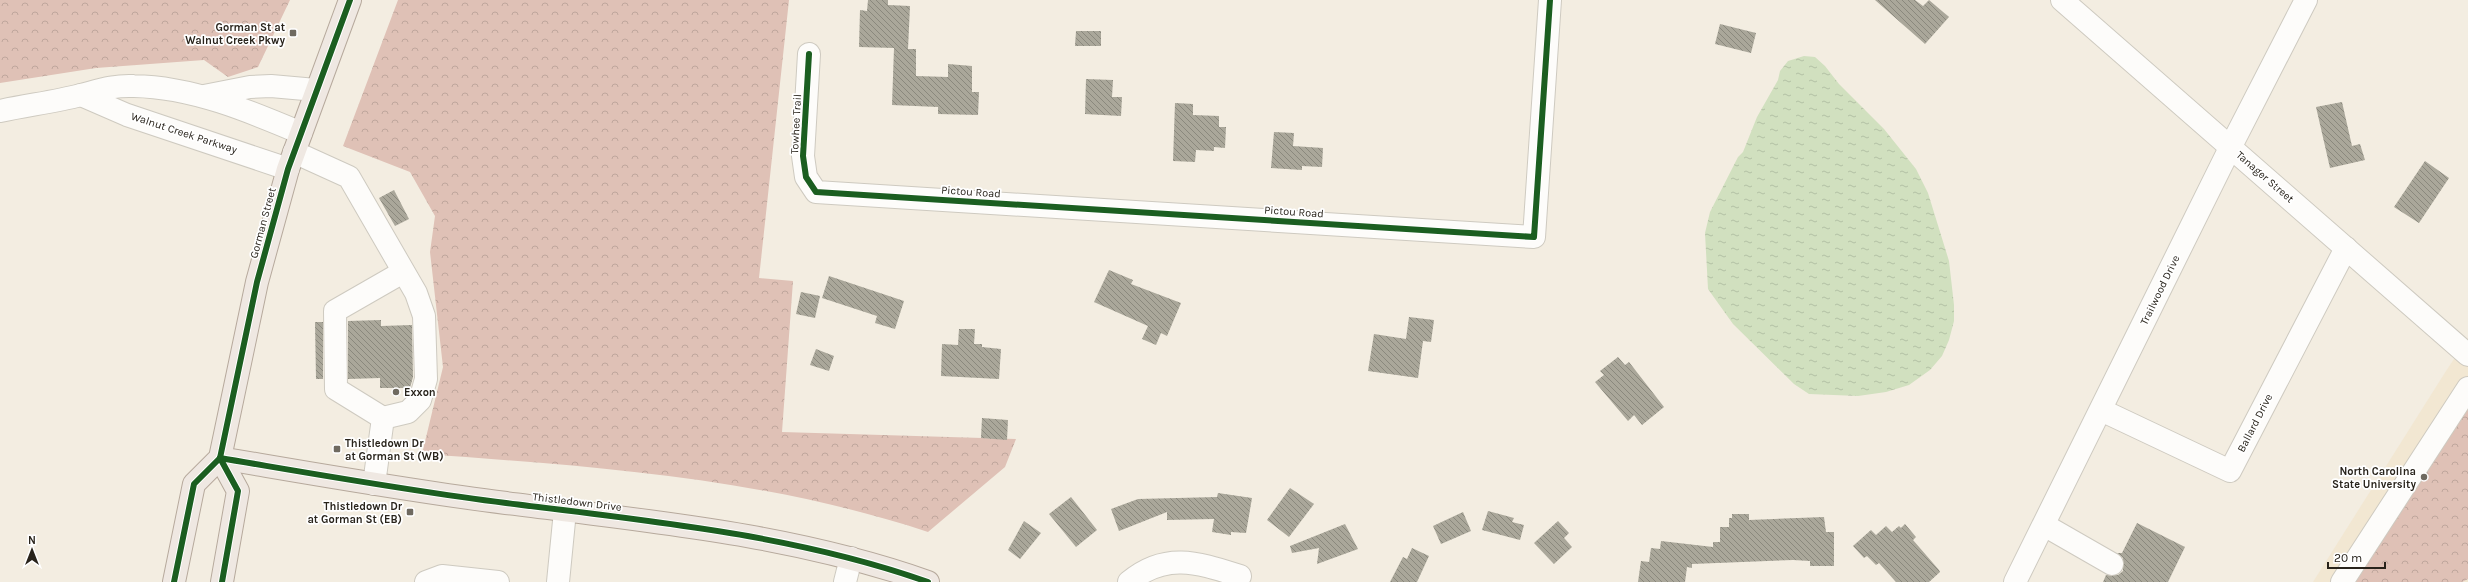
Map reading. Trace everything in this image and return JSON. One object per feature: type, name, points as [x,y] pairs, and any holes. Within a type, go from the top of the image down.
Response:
[{"type":"main road","name":"Gorman Street","points":[[220,458],[258,282],[294,151],[350,0]]},
{"type":"main road","name":"Thistledown Drive","points":[[220,458],[374,484],[727,533],[851,558],[928,582]]},
{"type":"main road","points":[[174,582],[194,484],[220,458],[238,491],[222,582]]},
{"type":"street","name":"Pictou Road","points":[[816,192],[1534,237],[1550,0]]},
{"type":"street","name":"Tanager Street","points":[[2062,0],[2231,146],[2468,355]]},
{"type":"street","name":"Trailwood Drive","points":[[2016,582],[2231,146],[2306,0]]},
{"type":"street","name":"Towhee Trail","points":[[809,54],[803,156],[806,177],[816,192]]},
{"type":"street","points":[[0,111],[81,95],[104,87],[135,86],[202,97],[264,117],[294,151],[348,177],[416,293],[424,316],[426,378],[420,400],[408,412],[383,418],[336,389],[335,311],[403,272]]},
{"type":"street","points":[[202,97],[250,87],[271,86],[316,90]]},
{"type":"street","name":"Walnut Creek Parkway","points":[[81,95],[127,115],[294,151]]},
{"type":"street","name":"Ballard Drive","points":[[2101,410],[2230,471],[2346,248]]},
{"type":"street","points":[[2342,582],[2468,388]]},
{"type":"street","points":[[374,484],[383,418]]},
{"type":"street","points":[[558,582],[565,511]]},
{"type":"street","points":[[2044,526],[2112,564]]},
{"type":"street","points":[[845,582],[851,558]]},
{"type":"street","points":[[1129,582],[1142,572],[1176,561],[1206,566],[1240,576]]},
{"type":"street","points":[[426,582],[442,576],[498,582]]},
{"type":"shaded area","name":"North Carolina State University","points":[[2468,338],[2468,582],[2313,582],[2446,371]]},
{"type":"green space","points":[[0,0],[290,0],[258,67],[228,77],[204,60],[96,68],[0,83]]},
{"type":"green space","points":[[398,0],[789,0],[759,278],[793,281],[782,432],[1016,439],[1005,467],[928,532],[867,514],[804,499],[678,477],[550,464],[422,454],[443,367],[430,252],[435,216],[410,172],[343,146]]},
{"type":"green space","points":[[2468,402],[2468,579],[2462,582],[2347,582]]},
{"type":"water","points":[[1804,56],[1815,57],[1825,66],[1839,84],[1884,129],[1916,169],[1928,193],[1949,261],[1954,305],[1954,321],[1949,340],[1942,356],[1930,370],[1909,385],[1886,392],[1858,396],[1809,394],[1794,384],[1733,324],[1708,289],[1705,233],[1710,212],[1738,157],[1743,152],[1757,117],[1778,80],[1780,71],[1788,61]]},
{"type":"building","points":[[868,0],[888,0],[888,5],[910,6],[908,49],[916,49],[916,76],[948,77],[948,64],[972,66],[972,92],[979,92],[978,115],[938,114],[938,107],[892,105],[894,48],[859,47],[860,10],[867,11]]},
{"type":"building","points":[[1875,0],[1915,0],[1923,6],[1929,0],[1949,17],[1925,44]]},
{"type":"building","points":[[1720,24],[1756,33],[1751,53],[1715,44]]},
{"type":"building","points":[[1076,31],[1101,31],[1101,46],[1075,46]]},
{"type":"building","points":[[1086,79],[1113,80],[1112,97],[1122,97],[1121,116],[1085,114]]},
{"type":"building","points":[[2342,102],[2352,146],[2360,144],[2365,160],[2330,168],[2316,107]]},
{"type":"building","points":[[1175,103],[1193,104],[1193,115],[1219,116],[1219,127],[1226,127],[1225,148],[1214,147],[1214,151],[1196,150],[1195,162],[1173,161]]},
{"type":"building","points":[[1274,132],[1294,133],[1293,146],[1323,148],[1322,167],[1302,166],[1302,170],[1271,168]]},
{"type":"building","points":[[2425,161],[2449,178],[2419,223],[2394,207]]},
{"type":"building","points":[[394,190],[409,219],[395,226],[379,198]]},
{"type":"building","points":[[1109,270],[1133,280],[1131,284],[1181,303],[1167,336],[1161,333],[1156,345],[1142,339],[1148,326],[1094,302]]},
{"type":"building","points":[[829,276],[904,301],[895,329],[875,323],[877,316],[822,298]]},
{"type":"building","points":[[801,292],[820,296],[815,318],[796,314]]},
{"type":"building","points":[[1409,317],[1434,320],[1431,342],[1423,341],[1418,378],[1368,371],[1374,334],[1406,339]]},
{"type":"building","points":[[381,320],[381,326],[412,325],[413,377],[410,388],[380,388],[380,378],[348,379],[348,321]]},
{"type":"building","points":[[315,322],[323,322],[323,379],[316,379]]},
{"type":"building","points":[[959,329],[975,329],[974,344],[982,344],[982,347],[1001,349],[999,379],[941,376],[942,344],[958,345]]},
{"type":"building","points":[[816,349],[834,356],[829,371],[810,365]]},
{"type":"building","points":[[1618,357],[1625,365],[1629,362],[1664,407],[1642,425],[1634,415],[1628,421],[1595,382],[1604,375],[1600,371]]},
{"type":"building","points":[[982,418],[1008,420],[1007,440],[981,438]]},
{"type":"building","points":[[1290,488],[1314,504],[1289,537],[1267,520]]},
{"type":"building","points":[[1218,493],[1252,498],[1246,533],[1231,532],[1231,535],[1212,532],[1214,519],[1167,520],[1167,512],[1119,531],[1111,509],[1138,499],[1217,497]]},
{"type":"building","points":[[1071,497],[1097,530],[1076,547],[1049,514]]},
{"type":"building","points":[[1488,511],[1514,518],[1512,522],[1524,525],[1520,540],[1482,530]]},
{"type":"building","points":[[1463,512],[1471,531],[1441,544],[1433,526]]},
{"type":"building","points":[[1732,514],[1749,514],[1749,520],[1824,517],[1826,532],[1834,532],[1834,566],[1810,566],[1810,561],[1793,560],[1692,564],[1692,568],[1687,567],[1685,582],[1638,582],[1641,561],[1649,562],[1651,548],[1660,549],[1661,541],[1713,547],[1713,542],[1720,542],[1720,527],[1729,527],[1729,518],[1732,518]]},
{"type":"building","points":[[1024,521],[1041,533],[1020,559],[1008,550]]},
{"type":"building","points":[[1558,521],[1569,533],[1564,538],[1572,547],[1554,564],[1534,543]]},
{"type":"building","points":[[2137,523],[2185,547],[2168,582],[2103,582],[2106,575],[2118,575],[2123,571],[2123,558],[2117,553],[2122,553]]},
{"type":"building","points":[[1345,524],[1358,549],[1317,564],[1319,548],[1292,553],[1290,546]]},
{"type":"building","points":[[1905,524],[1916,537],[1913,540],[1940,572],[1929,582],[1896,582],[1879,563],[1876,565],[1867,556],[1864,558],[1853,546],[1871,530],[1876,535],[1886,526],[1892,532],[1899,526],[1901,528]]},
{"type":"building","points":[[1412,548],[1429,556],[1417,582],[1390,582],[1403,557],[1407,559]]},
{"type":"cycle path","points":[[174,582],[194,484],[220,458],[257,282],[288,169],[350,0]]},
{"type":"cycle path","points":[[809,54],[803,156],[806,177],[816,192],[1534,237],[1550,0]]},
{"type":"cycle path","points":[[220,458],[434,493],[719,531],[825,552],[928,582]]},
{"type":"cycle path","points":[[220,458],[238,491],[222,582]]},
{"type":"place","name":"Gorman St at Walnut Creek Pkwy","points":[[293,33]]},
{"type":"place","name":"Exxon","points":[[396,392]]},
{"type":"place","name":"Thistledown Dr at Gorman St (WB)","points":[[337,449]]},
{"type":"place","name":"North Carolina State University","points":[[2424,477]]},
{"type":"place","name":"Thistledown Dr at Gorman St (EB)","points":[[410,512]]}]
